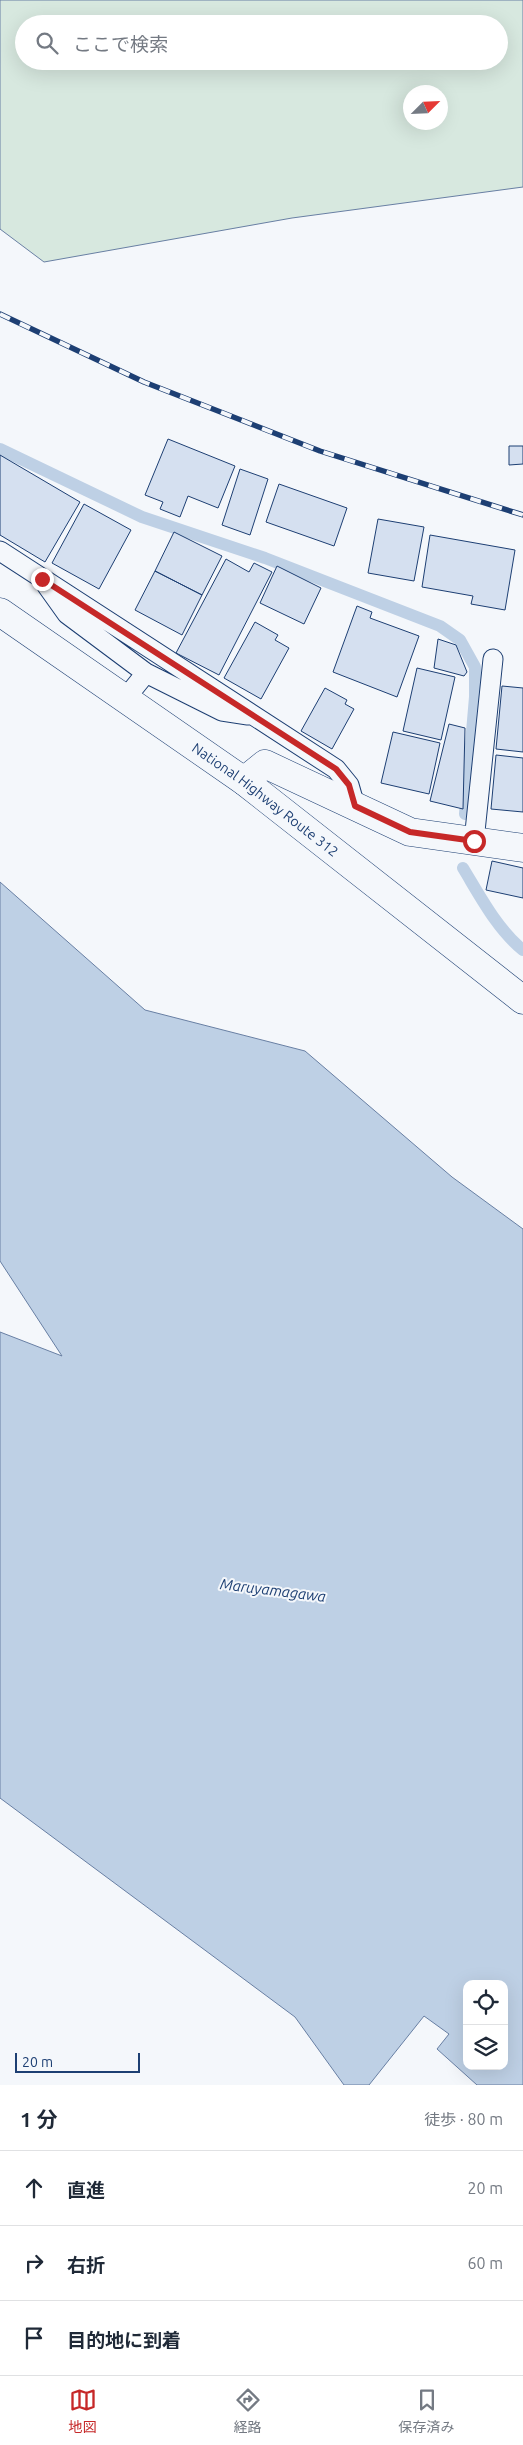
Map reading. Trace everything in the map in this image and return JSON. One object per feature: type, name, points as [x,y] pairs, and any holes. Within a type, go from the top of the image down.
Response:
[{"type":"main road","name":"National Highway Route 312","points":[[0,612],[244,781],[523,1000]]},
{"type":"main road","points":[[244,781],[265,764],[410,832],[523,848]]},
{"type":"lane","points":[[0,551],[336,769],[349,785],[355,806]]},
{"type":"lane","points":[[42,579],[66,614],[146,673],[222,711],[255,716]]},
{"type":"lane","points":[[474,841],[493,659]]},
{"type":"lane","points":[[125,699],[146,673]]},
{"type":"shaded area","points":[[0,0],[523,0],[523,187],[292,218],[44,262],[0,229]]},
{"type":"water","name":"Maruyamagawa","points":[[0,882],[145,1010],[305,1051],[452,1177],[523,1229],[523,2085],[477,2085],[437,2049],[449,2034],[424,2016],[369,2085],[344,2085],[295,2017],[0,1798],[0,1332],[62,1356],[0,1261]]},
{"type":"building","points":[[168,439],[235,466],[218,508],[188,496],[180,517],[160,509],[163,502],[145,495]]},
{"type":"building","points":[[509,446],[523,446],[523,464],[509,465]]},
{"type":"building","points":[[0,455],[80,502],[45,562],[0,535]]},
{"type":"building","points":[[240,469],[268,479],[250,535],[222,525]]},
{"type":"building","points":[[279,484],[347,508],[334,546],[266,522]]},
{"type":"building","points":[[84,504],[131,530],[99,589],[52,563]]},
{"type":"building","points":[[378,519],[424,527],[414,581],[368,573]]},
{"type":"building","points":[[174,532],[222,556],[202,595],[155,571]]},
{"type":"building","points":[[430,535],[515,550],[505,610],[471,604],[473,596],[422,587]]},
{"type":"building","points":[[226,559],[249,572],[254,563],[272,572],[219,675],[176,653]]},
{"type":"building","points":[[277,566],[321,588],[304,624],[260,603]]},
{"type":"building","points":[[155,571],[202,595],[182,635],[135,610]]},
{"type":"building","points":[[357,606],[372,612],[370,618],[419,636],[397,697],[333,672]]},
{"type":"building","points":[[255,622],[278,635],[275,640],[289,648],[261,699],[224,678]]},
{"type":"building","points":[[438,639],[456,645],[467,672],[464,676],[434,668]]},
{"type":"building","points":[[417,668],[455,677],[441,740],[403,731]]},
{"type":"building","points":[[502,686],[523,688],[523,752],[496,749]]},
{"type":"building","points":[[325,688],[347,700],[345,704],[354,709],[332,749],[301,731]]},
{"type":"building","points":[[449,724],[465,728],[463,809],[430,801]]},
{"type":"building","points":[[393,732],[440,743],[429,794],[381,783]]},
{"type":"building","points":[[496,755],[523,758],[523,812],[491,809]]},
{"type":"building","points":[[492,861],[523,868],[523,898],[486,890]]},
{"type":"waterway","points":[[0,449],[142,517],[265,558],[440,626],[460,640],[475,667],[475,697],[465,814]]},
{"type":"waterway","points":[[463,868],[497,922],[523,950]]},
{"type":"railway","points":[[0,314],[144,382],[320,451],[523,515]]},
{"type":"route","points":[[42,579],[336,769],[349,785],[355,806],[410,832],[474,841]]}]
